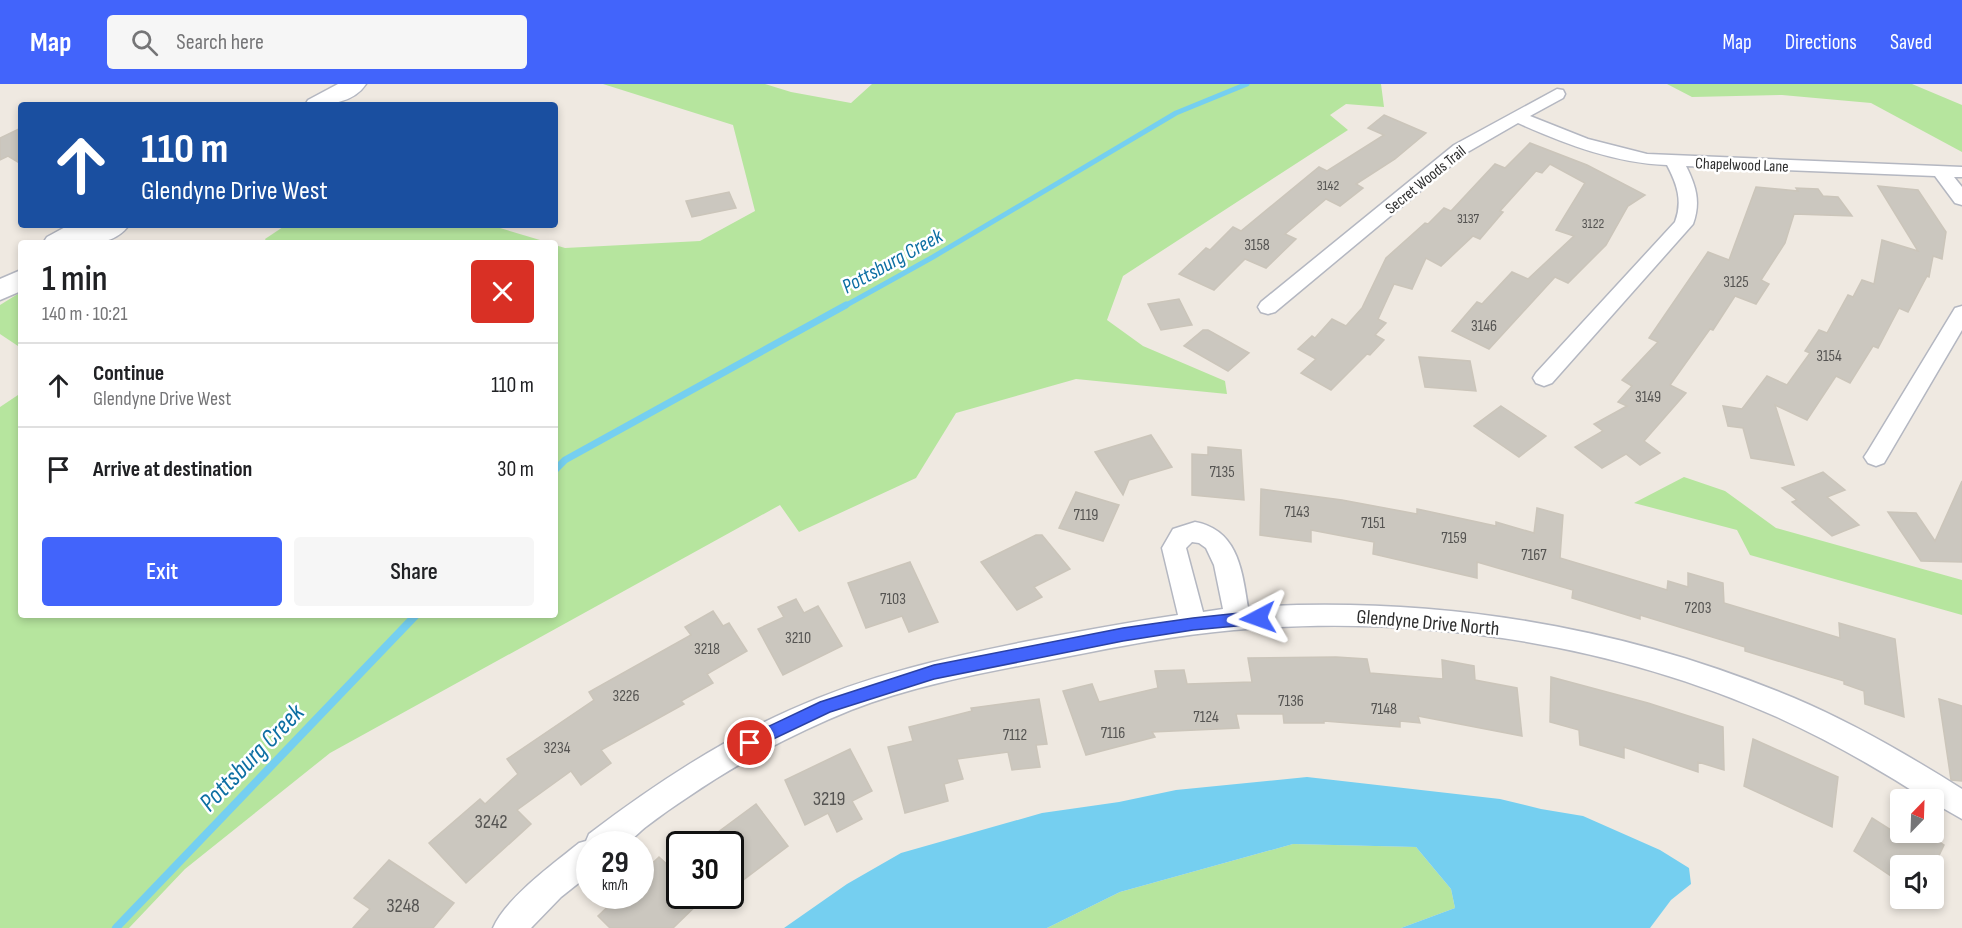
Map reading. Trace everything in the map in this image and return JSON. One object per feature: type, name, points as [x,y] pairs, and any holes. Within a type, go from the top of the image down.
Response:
[{"type":"main road","points":[[322,102],[355,84]]},
{"type":"main road","points":[[62,240],[84,228]]},
{"type":"main road","points":[[89,240],[111,228]]},
{"type":"main road","points":[[0,275],[18,265]]},
{"type":"main road","points":[[0,291],[18,281]]},
{"type":"street","name":"Secret Woods Trail","points":[[1268,307],[1460,149],[1557,94]]},
{"type":"street","points":[[1518,117],[1575,142],[1606,151],[1647,159],[1674,161]]},
{"type":"street","name":"Chapelwood Lane","points":[[1545,378],[1684,225],[1689,215],[1690,197],[1674,161],[1940,171]]},
{"type":"street","points":[[1940,171],[1962,172]]},
{"type":"street","points":[[1940,171],[1962,199]]},
{"type":"street","points":[[1876,457],[1962,313]]},
{"type":"street","points":[[1193,624],[1174,548],[1178,538],[1186,532],[1200,531],[1213,537],[1222,548],[1238,618]]},
{"type":"street","name":"Glendyne Drive North","points":[[616,831],[712,764],[768,733],[826,707],[934,672],[1123,634],[1193,624],[1238,618],[1342,615],[1406,616],[1487,626],[1601,647],[1672,665],[1732,685],[1785,707],[1903,768],[1962,806]]},
{"type":"street","points":[[509,928],[550,886],[576,865]]},
{"type":"green space","points":[[603,84],[765,84],[791,92],[851,103],[872,84],[1381,84],[1384,107],[1346,104],[1330,115],[1348,130],[1123,276],[1107,320],[1143,346],[1225,381],[1227,394],[1076,379],[956,413],[916,478],[799,532],[780,505],[330,753],[185,869],[129,928],[0,928],[0,407],[18,395],[18,618],[558,618],[558,246],[565,248],[700,241],[755,211],[733,125]]},
{"type":"green space","points":[[1667,84],[1912,84],[1962,105],[1962,152],[1871,103],[1782,95],[1692,97]]},
{"type":"green space","points":[[282,228],[500,228],[540,240],[266,240]]},
{"type":"green space","points":[[18,294],[18,346],[0,334],[0,305]]},
{"type":"green space","points":[[1684,477],[1725,491],[1776,528],[1962,580],[1962,615],[1750,555],[1737,530],[1634,503]]},
{"type":"green space","points":[[1293,844],[1416,847],[1451,889],[1455,908],[1401,928],[1047,928],[1120,892]]},
{"type":"water","points":[[1307,777],[1500,799],[1583,816],[1660,850],[1689,868],[1691,884],[1671,900],[1650,928],[1401,928],[1455,908],[1451,889],[1416,847],[1293,844],[1120,892],[1047,928],[784,928],[847,884],[901,853],[1042,813],[1119,802],[1176,790]]},
{"type":"building","points":[[1384,115],[1426,133],[1395,159],[1356,184],[1363,188],[1340,206],[1326,199],[1285,234],[1296,239],[1266,268],[1245,259],[1214,290],[1179,274],[1206,248],[1210,250],[1233,227],[1241,231],[1319,167],[1327,171],[1384,135],[1368,128]]},
{"type":"building","points":[[18,129],[18,162],[8,156],[0,160],[0,138]]},
{"type":"building","points":[[1530,143],[1587,165],[1645,195],[1628,206],[1606,245],[1568,283],[1555,277],[1489,349],[1452,331],[1477,302],[1482,304],[1512,272],[1528,279],[1574,236],[1556,230],[1585,183],[1550,164],[1542,173],[1536,171],[1500,211],[1503,212],[1480,239],[1473,236],[1441,266],[1426,258],[1412,289],[1394,284],[1378,319],[1386,323],[1375,335],[1384,340],[1331,390],[1301,373],[1316,359],[1298,349],[1312,336],[1315,338],[1332,319],[1346,326],[1362,308],[1386,258],[1444,208],[1451,211],[1495,164],[1505,168]]},
{"type":"building","points":[[1878,186],[1918,190],[1946,232],[1942,259],[1933,256],[1929,277],[1927,276],[1908,312],[1899,308],[1878,348],[1873,346],[1850,383],[1836,376],[1807,420],[1775,405],[1794,465],[1751,458],[1743,428],[1728,426],[1723,406],[1742,409],[1767,376],[1787,385],[1810,353],[1805,351],[1819,330],[1827,333],[1848,295],[1853,297],[1862,280],[1874,284],[1882,240],[1918,251]]},
{"type":"building","points":[[1756,187],[1798,191],[1796,188],[1818,189],[1823,196],[1838,197],[1852,216],[1794,214],[1785,243],[1761,280],[1769,284],[1756,304],[1735,296],[1713,330],[1710,329],[1670,385],[1686,393],[1644,441],[1660,453],[1640,465],[1626,454],[1602,468],[1575,447],[1603,431],[1594,424],[1627,406],[1618,402],[1632,386],[1622,380],[1658,342],[1649,338],[1708,252],[1729,260]]},
{"type":"building","points":[[729,192],[736,208],[692,217],[686,201]]},
{"type":"building","points":[[1179,299],[1192,325],[1161,330],[1148,304]]},
{"type":"building","points":[[1203,330],[1208,330],[1249,353],[1228,371],[1184,346]]},
{"type":"building","points":[[1419,357],[1470,361],[1476,391],[1425,387]]},
{"type":"building","points":[[1501,406],[1546,436],[1519,457],[1474,426]]},
{"type":"building","points":[[1151,435],[1172,467],[1129,480],[1123,495],[1095,452]]},
{"type":"building","points":[[1208,447],[1241,450],[1244,500],[1192,495],[1192,454],[1208,455]]},
{"type":"building","points":[[1823,472],[1845,490],[1827,497],[1859,525],[1832,536],[1792,502],[1797,500],[1782,488]]},
{"type":"building","points":[[1962,481],[1962,562],[1921,561],[1888,512],[1916,513],[1935,541]]},
{"type":"building","points":[[1261,489],[1342,500],[1417,514],[1417,509],[1496,526],[1496,522],[1534,533],[1537,508],[1563,515],[1560,558],[1667,590],[1668,581],[1688,587],[1688,573],[1723,583],[1724,603],[1840,638],[1839,623],[1895,639],[1904,717],[1865,704],[1864,691],[1844,684],[1844,681],[1745,651],[1745,647],[1640,615],[1640,619],[1572,598],[1573,590],[1477,562],[1477,578],[1373,554],[1374,542],[1311,530],[1311,542],[1260,535]]},
{"type":"building","points":[[1076,492],[1119,505],[1103,541],[1059,528]]},
{"type":"building","points":[[1036,535],[1042,535],[1070,569],[1034,587],[1042,597],[1017,610],[981,562]]},
{"type":"building","points":[[910,562],[938,622],[909,632],[902,616],[866,628],[848,583]]},
{"type":"building","points":[[796,599],[804,613],[818,606],[842,646],[783,675],[758,629],[784,617],[778,607]]},
{"type":"building","points":[[713,611],[723,626],[729,623],[747,651],[707,674],[713,683],[681,701],[684,704],[601,750],[611,763],[581,785],[571,771],[517,810],[531,824],[466,883],[429,843],[480,799],[485,804],[518,774],[507,759],[594,700],[589,692],[691,635],[685,627]]},
{"type":"building","points":[[1248,658],[1367,659],[1370,673],[1443,679],[1442,660],[1474,666],[1475,680],[1517,688],[1522,736],[1418,716],[1420,723],[1400,721],[1400,727],[1324,721],[1324,723],[1284,723],[1283,714],[1236,714],[1239,728],[1152,732],[1155,737],[1086,755],[1063,691],[1092,684],[1099,702],[1158,688],[1155,671],[1184,670],[1187,684],[1252,682]]},
{"type":"building","points":[[1551,677],[1648,703],[1723,727],[1724,770],[1698,762],[1698,772],[1624,747],[1624,758],[1580,745],[1579,730],[1550,722]]},
{"type":"building","points":[[1039,699],[1047,744],[1036,745],[1040,767],[1012,770],[1008,752],[957,759],[963,779],[944,784],[948,801],[905,813],[888,747],[913,741],[909,727],[972,711],[971,708]]},
{"type":"building","points":[[1939,699],[1962,706],[1962,781],[1951,780]]},
{"type":"building","points":[[1753,739],[1838,777],[1832,827],[1744,786]]},
{"type":"building","points":[[850,749],[872,791],[852,801],[862,819],[837,832],[828,813],[805,825],[785,780]]},
{"type":"building","points":[[756,804],[788,846],[744,879],[744,831],[720,831]]},
{"type":"building","points":[[1872,818],[1890,829],[1890,843],[1941,843],[1944,845],[1939,855],[1890,855],[1890,875],[1854,851]]},
{"type":"building","points":[[659,857],[666,863],[666,909],[693,909],[673,928],[610,928],[598,916],[605,909],[654,909],[654,862]]},
{"type":"building","points":[[389,860],[454,903],[433,928],[353,928],[370,909],[354,898]]},
{"type":"waterway","name":"Pottsburg Creek","points":[[843,307],[933,257],[1176,113],[1247,84]]},
{"type":"waterway","name":"Pottsburg Creek","points":[[558,467],[565,460],[846,305]]},
{"type":"waterway","name":"Pottsburg Creek","points":[[116,928],[413,618]]},
{"type":"route","points":[[750,743],[826,707],[934,672],[1123,634],[1238,618],[1258,618]]}]
